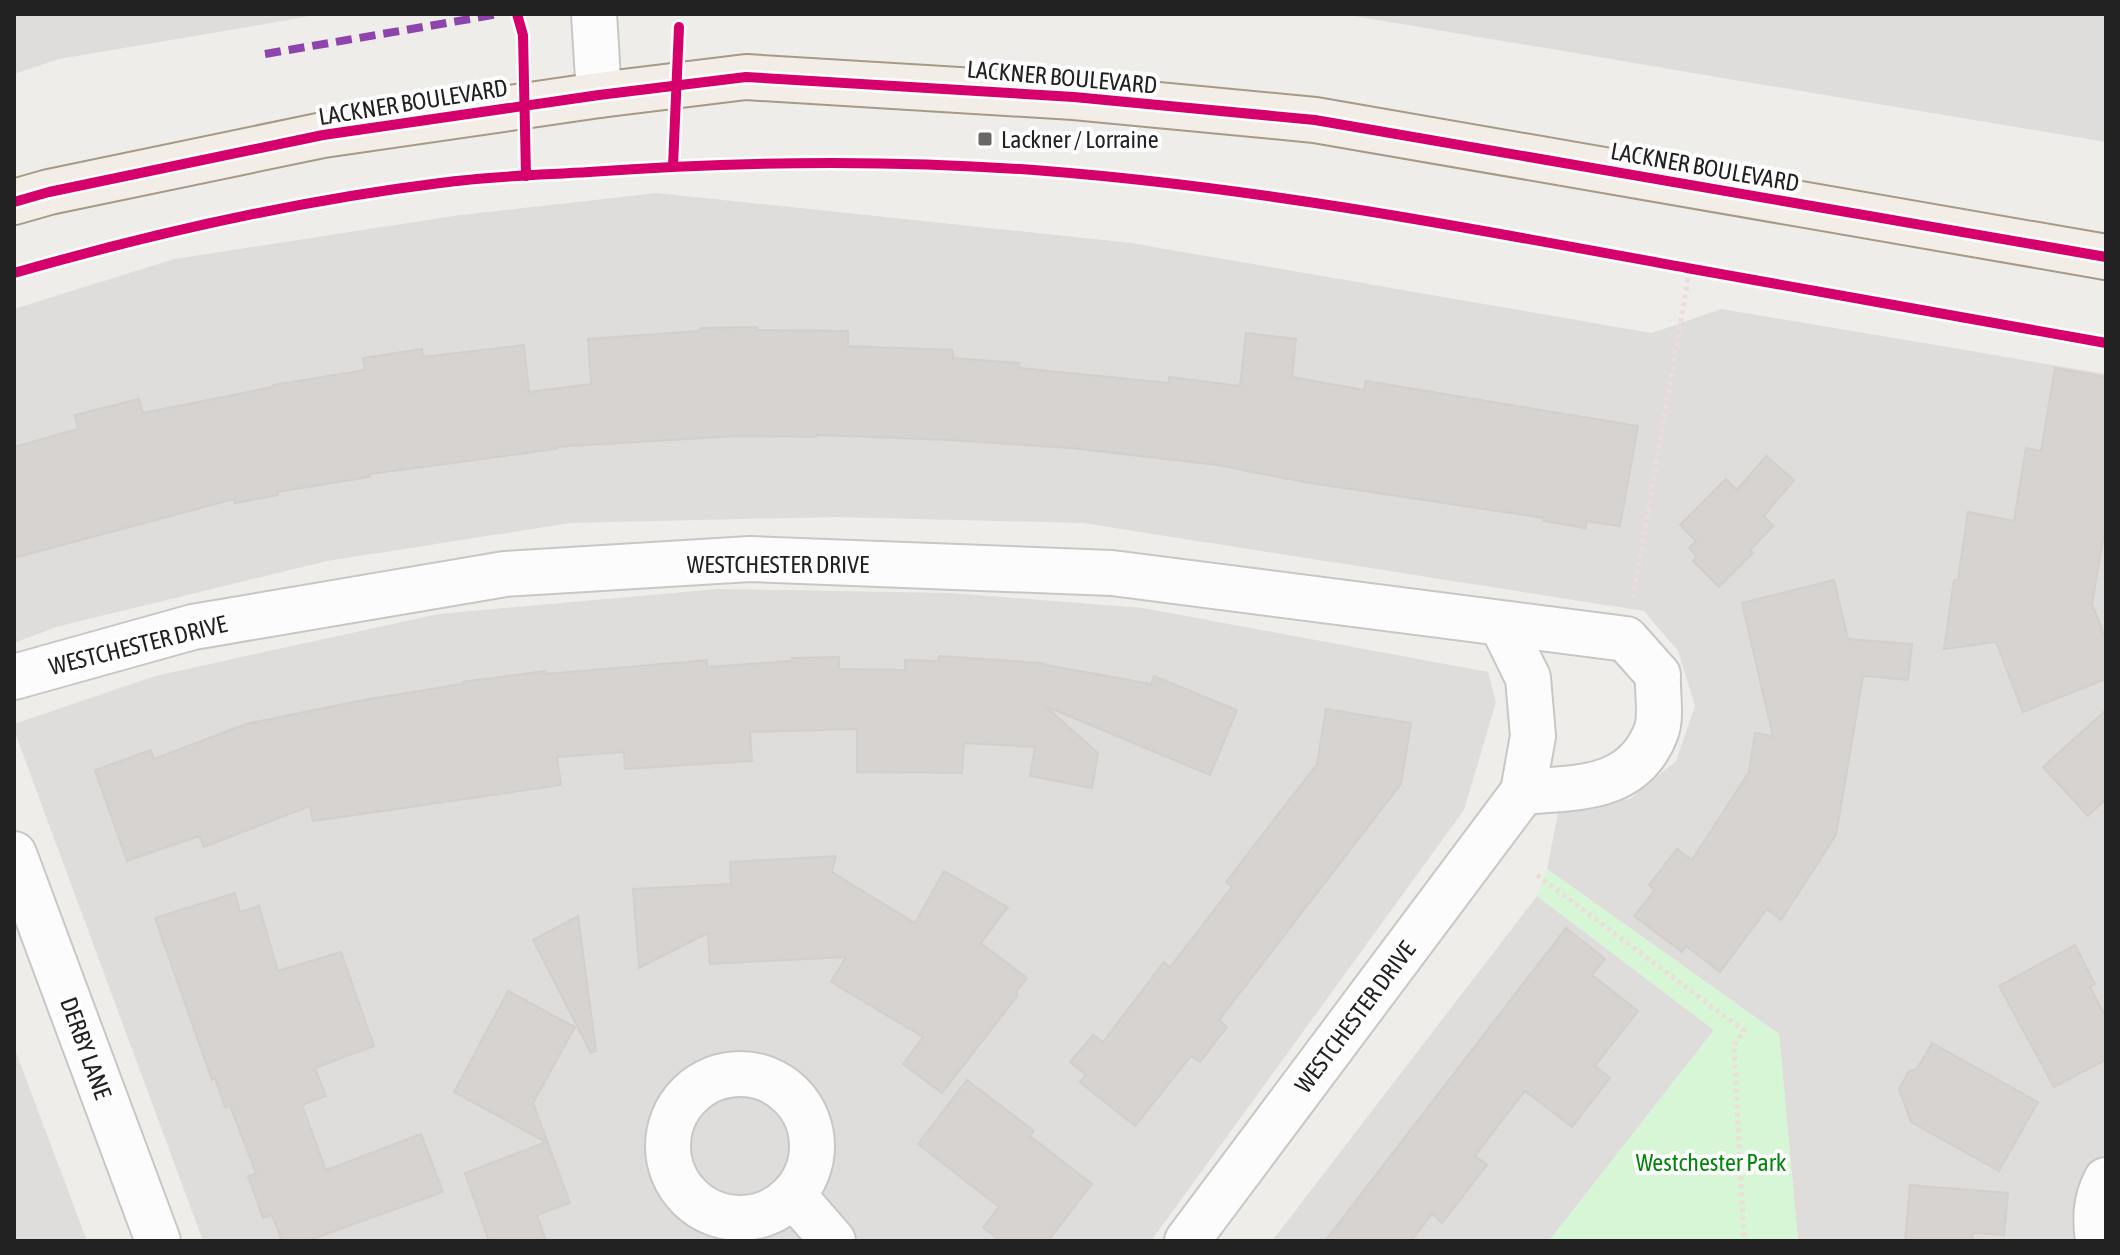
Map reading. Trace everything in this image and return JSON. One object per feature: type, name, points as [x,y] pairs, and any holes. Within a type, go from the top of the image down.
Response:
[{"type":"main road","name":"LACKNER BOULEVARD","points":[[14,202],[323,135],[746,77],[1058,95],[1315,120],[2106,257]]},
{"type":"street","points":[[594,14],[599,95]]},
{"type":"street","name":"WESTCHESTER DRIVE","points":[[14,677],[193,627],[505,574],[750,559],[1112,573],[1626,639]]},
{"type":"street","name":"WESTCHESTER DRIVE","points":[[1187,1241],[1523,792],[1533,736],[1528,678],[1502,625]]},
{"type":"street","points":[[1523,792],[1600,785],[1635,766],[1657,730],[1658,675],[1626,639]]},
{"type":"street","name":"DERBY LANE","points":[[14,854],[158,1241]]},
{"type":"street","points":[[2098,1241],[2095,1216],[2106,1180]]},
{"type":"street","points":[[794,1196],[833,1241]]},
{"type":"path","points":[[1626,639],[1690,268]]},
{"type":"path","points":[[1537,875],[1744,1031],[1734,1045],[1744,1241]]},
{"type":"shaded area","points":[[14,14],[323,14],[59,59],[14,74]]},
{"type":"shaded area","points":[[1341,14],[2106,14],[2106,142]]},
{"type":"shaded area","points":[[657,193],[1131,243],[1652,333],[1721,309],[2106,374],[2106,1241],[1798,1241],[1779,1034],[1547,869],[1559,808],[1630,799],[1676,761],[1695,706],[1678,651],[1644,611],[1083,523],[836,517],[570,523],[327,561],[56,627],[14,643],[14,309],[174,259],[460,215]]},
{"type":"shaded area","points":[[718,589],[951,593],[1143,608],[1488,672],[1496,702],[1464,810],[1151,1241],[203,1241],[14,724],[155,676],[438,614]]},
{"type":"shaded area","points":[[1537,896],[1714,1030],[1549,1241],[1272,1241]]},
{"type":"shaded area","points":[[14,1047],[87,1241],[14,1241]]},
{"type":"green space","name":"Westchester Park","points":[[1547,869],[1779,1034],[1798,1241],[1549,1241],[1714,1030],[1537,896]]},
{"type":"building","points":[[757,327],[757,330],[848,331],[848,346],[953,350],[953,358],[1019,363],[1019,368],[1169,383],[1169,377],[1240,386],[1246,333],[1296,339],[1292,377],[1364,390],[1366,381],[1638,426],[1620,526],[1587,521],[1585,528],[1543,521],[1544,518],[1304,482],[1217,465],[1071,448],[816,435],[737,436],[555,447],[370,474],[370,477],[277,492],[278,495],[235,503],[234,499],[14,558],[14,447],[78,429],[75,415],[139,399],[143,413],[273,385],[365,370],[363,358],[422,349],[423,357],[524,345],[529,392],[591,384],[588,339],[700,331],[700,328]]},
{"type":"building","points":[[2055,368],[2106,377],[2106,522],[2092,604],[2106,639],[2106,679],[2023,712],[1996,642],[1944,649],[1968,512],[2014,521],[2026,448],[2041,451]]},
{"type":"building","points":[[1766,456],[1794,480],[1764,516],[1773,526],[1750,550],[1753,553],[1719,587],[1693,561],[1697,557],[1689,548],[1696,541],[1680,525],[1726,479],[1737,490]]},
{"type":"building","points":[[1834,580],[1848,639],[1912,644],[1908,680],[1863,676],[1836,835],[1781,920],[1767,909],[1720,972],[1686,946],[1682,952],[1634,916],[1655,890],[1649,885],[1677,849],[1692,860],[1749,772],[1755,733],[1773,736],[1742,603]]},
{"type":"building","points":[[939,656],[1042,663],[1151,684],[1154,676],[1237,710],[1210,775],[1045,706],[1098,753],[1092,788],[1030,776],[1035,747],[964,743],[962,773],[857,772],[857,729],[750,732],[752,761],[625,769],[624,752],[557,757],[561,785],[313,821],[310,806],[204,847],[199,836],[127,861],[95,770],[151,750],[154,759],[246,724],[462,682],[546,671],[546,674],[707,660],[707,667],[792,661],[792,658],[839,657],[839,669],[905,670],[905,660],[938,661]]},
{"type":"building","points":[[1326,709],[1411,723],[1401,784],[1219,1020],[1227,1027],[1200,1062],[1191,1056],[1135,1126],[1080,1082],[1086,1075],[1070,1062],[1093,1035],[1103,1042],[1164,962],[1170,967],[1232,887],[1226,882],[1317,764]]},
{"type":"building","points":[[2106,710],[2106,799],[2088,816],[2043,767]]},
{"type":"building","points":[[836,856],[832,872],[915,923],[944,871],[1008,907],[981,943],[1027,978],[1016,993],[1018,995],[942,1093],[903,1064],[923,1037],[831,982],[846,957],[710,964],[708,933],[639,968],[633,889],[731,884],[730,862]]},
{"type":"building","points":[[235,893],[240,912],[259,906],[278,971],[341,952],[374,1046],[315,1068],[326,1096],[302,1105],[326,1170],[421,1134],[443,1192],[307,1241],[282,1241],[272,1215],[263,1218],[248,1176],[256,1173],[230,1106],[225,1107],[215,1078],[212,1080],[155,918]]},
{"type":"building","points":[[578,916],[596,1051],[591,1053],[533,940]]},
{"type":"building","points":[[1566,928],[1605,959],[1592,975],[1638,1011],[1595,1066],[1610,1078],[1572,1127],[1525,1091],[1475,1156],[1487,1165],[1442,1223],[1432,1214],[1411,1241],[1325,1241]]},
{"type":"building","points":[[2075,945],[2095,984],[2090,987],[2106,1017],[2106,1060],[2054,1087],[1999,986]]},
{"type":"building","points":[[508,991],[575,1027],[533,1103],[570,1203],[537,1215],[546,1241],[489,1241],[465,1173],[546,1142],[454,1092]]},
{"type":"building","points":[[1932,1043],[2038,1102],[1999,1171],[1911,1122],[1899,1089],[1909,1071],[1917,1069]]},
{"type":"building","points":[[967,1080],[1034,1131],[1030,1136],[1092,1184],[1048,1241],[1000,1241],[983,1227],[999,1207],[918,1144]]},
{"type":"building","points":[[1910,1185],[2008,1193],[2004,1235],[1973,1233],[1972,1241],[1905,1241]]},
{"type":"marked path","points":[[265,54],[499,14]]},
{"type":"cycle path","points":[[517,14],[523,35],[526,176]]},
{"type":"cycle path","points":[[673,166],[679,27]]},
{"type":"cycle path","points":[[14,202],[323,135],[746,77],[1074,97],[1315,120],[2106,257]]},
{"type":"cycle path","points":[[14,273],[226,220],[332,199],[458,181],[703,166],[818,163],[932,165],[1127,178],[1288,199],[2106,343]]},
{"type":"place","name":"Lackner / Lorraine","points":[[985,139]]}]
